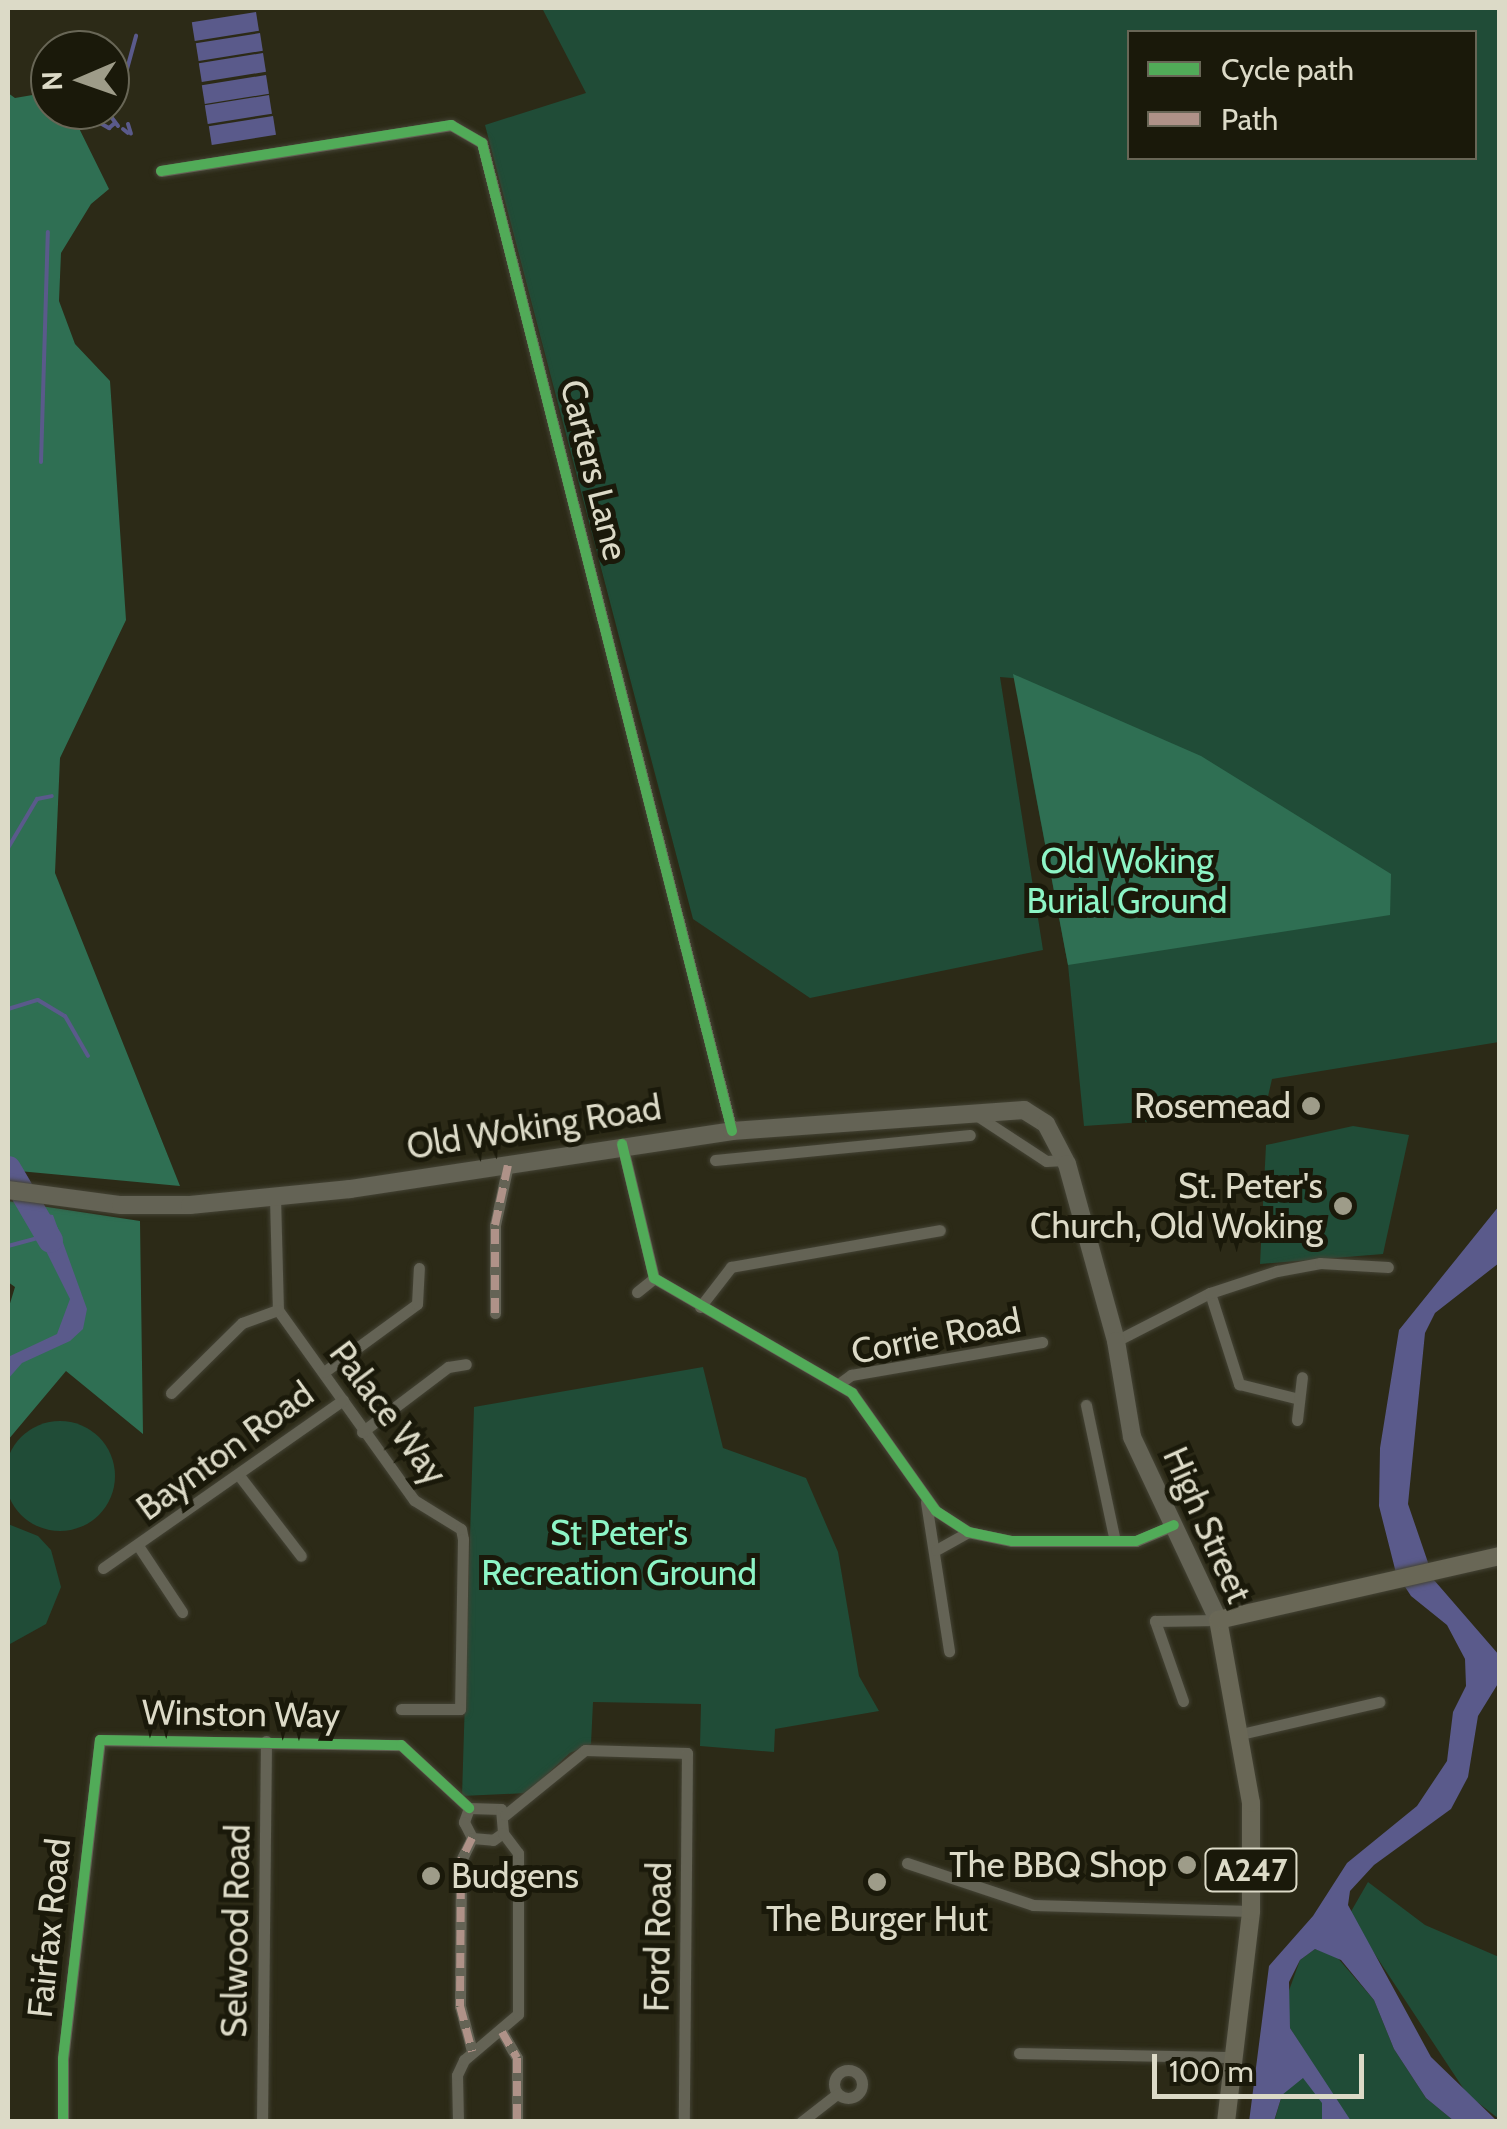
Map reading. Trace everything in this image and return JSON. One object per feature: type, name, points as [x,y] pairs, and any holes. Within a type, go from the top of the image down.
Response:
[{"type":"main road","name":"Old Woking Road","points":[[8,1190],[173,1206],[274,1198],[508,1165],[622,1144],[841,1120],[970,1111],[1024,1110],[1058,1142]]},
{"type":"main road","name":"High Street","points":[[1058,1142],[1116,1341],[1132,1437],[1218,1620],[1241,1734],[1251,1802],[1251,1911],[1226,2122]]},
{"type":"main road","points":[[1218,1620],[1500,1556]]},
{"type":"street","name":"Carters Lane","points":[[161,171],[450,124],[482,143],[732,1131]]},
{"type":"street","points":[[970,1111],[1046,1161],[1065,1160]]},
{"type":"street","points":[[841,1120],[844,1147]]},
{"type":"street","points":[[715,1160],[970,1135]]},
{"type":"street","points":[[622,1144],[654,1278],[810,1373],[840,1383],[880,1425],[926,1502],[949,1651]]},
{"type":"street","points":[[495,1313],[495,1225],[508,1165]]},
{"type":"street","points":[[171,1393],[242,1323],[278,1310],[274,1198]]},
{"type":"street","points":[[700,1307],[731,1267],[940,1230]]},
{"type":"street","points":[[1116,1341],[1210,1293],[1320,1263],[1388,1267]]},
{"type":"street","points":[[324,1372],[417,1304],[420,1268]]},
{"type":"street","points":[[637,1292],[654,1278]]},
{"type":"street","points":[[1210,1293],[1239,1384],[1299,1399]]},
{"type":"street","name":"Palace Way","points":[[278,1310],[414,1500],[460,1528],[460,1710],[401,1709]]},
{"type":"street","name":"Corrie Road","points":[[840,1383],[851,1375],[1042,1342]]},
{"type":"street","points":[[362,1432],[448,1367],[466,1364]]},
{"type":"street","points":[[1297,1420],[1302,1376]]},
{"type":"street","name":"Baynton Road","points":[[103,1568],[240,1478],[343,1400]]},
{"type":"street","points":[[1086,1405],[1118,1537]]},
{"type":"street","points":[[240,1478],[300,1556]]},
{"type":"street","points":[[926,1502],[968,1532],[1012,1541],[1118,1537],[1143,1540],[1174,1525]]},
{"type":"street","points":[[936,1550],[968,1532]]},
{"type":"street","name":"Baynton Road","points":[[140,1547],[182,1612]]},
{"type":"street","points":[[1182,1702],[1155,1622],[1218,1620]]},
{"type":"street","points":[[1241,1734],[1380,1702]]},
{"type":"street","points":[[1352,1707],[1356,1724]]},
{"type":"street","name":"Winston Way","points":[[100,1740],[381,1744],[412,1750],[469,1808]]},
{"type":"street","name":"Fairfax Road","points":[[62,2122],[63,2059],[100,1740]]},
{"type":"street","name":"Selwood Road","points":[[262,2122],[266,1741]]},
{"type":"street","name":"Ford Road","points":[[505,1814],[585,1750],[686,1753],[684,2122]]},
{"type":"street","points":[[458,2122],[457,2075],[472,2051],[502,2032],[518,2014],[518,1853],[503,1832],[505,1814],[495,1807],[469,1808],[464,1822],[472,1838]]},
{"type":"street","points":[[472,1838],[493,1840],[503,1832]]},
{"type":"street","points":[[472,1838],[461,1861],[460,2006],[472,2051]]},
{"type":"street","points":[[907,1863],[1033,1904],[1251,1911]]},
{"type":"street","points":[[502,2032],[517,2058],[517,2122]]},
{"type":"street","points":[[1019,2052],[1234,2057]]},
{"type":"street","points":[[801,2122],[837,2094]]},
{"type":"green space","name":"Old Woking Burial Ground","points":[[542,8],[1499,8],[1499,1042],[1272,1079],[1264,1114],[1084,1126],[1068,965],[1032,776],[1024,679],[1000,677],[1043,950],[810,998],[693,919],[485,125],[586,93]]},
{"type":"green space","points":[[8,93],[15,98],[30,95],[30,130],[80,130],[109,189],[91,204],[61,253],[59,301],[75,344],[110,381],[126,620],[60,758],[55,873],[180,1186],[8,1170]]},
{"type":"green space","name":"Old Woking Burial Ground","points":[[1013,674],[1201,756],[1391,874],[1390,915],[1068,965]]},
{"type":"green space","points":[[1353,1126],[1409,1135],[1383,1254],[1260,1264],[1266,1145]]},
{"type":"green space","points":[[8,1201],[140,1221],[143,1434],[66,1371],[8,1440],[8,1310],[15,1287],[8,1282]]},
{"type":"green space","name":"St Peter's Recreation Ground","points":[[703,1367],[723,1448],[806,1478],[838,1552],[859,1676],[879,1711],[775,1729],[774,1752],[700,1746],[701,1704],[593,1702],[591,1744],[570,1753],[527,1793],[462,1796],[474,1407]]},
{"type":"green space","points":[[60,1421],[81,1425],[99,1437],[111,1455],[115,1476],[111,1497],[99,1515],[81,1527],[60,1531],[39,1527],[21,1515],[9,1497],[5,1476],[9,1455],[21,1437],[39,1425]]},
{"type":"green space","points":[[8,1524],[38,1536],[51,1550],[61,1587],[46,1624],[10,1644]]},
{"type":"green space","points":[[1368,1882],[1425,1925],[1499,1957],[1499,2119],[1467,2094],[1349,1915]]},
{"type":"green space","points":[[1315,1949],[1336,1956],[1374,2000],[1394,2049],[1426,2098],[1454,2121],[1274,2122],[1282,2095],[1310,2060],[1290,2028],[1287,1996],[1300,1960]]},
{"type":"water","points":[[256,12],[259,31],[195,41],[192,22]]},
{"type":"water","points":[[260,33],[263,51],[199,61],[196,43]]},
{"type":"water","points":[[263,53],[266,72],[202,82],[199,63]]},
{"type":"water","points":[[266,75],[269,94],[205,104],[202,85]]},
{"type":"water","points":[[269,95],[272,114],[208,124],[205,105]]},
{"type":"water","points":[[273,116],[276,135],[212,145],[209,126]]},
{"type":"water","points":[[1499,1206],[1499,1263],[1435,1313],[1425,1333],[1408,1504],[1434,1580],[1499,1655],[1499,1682],[1478,1716],[1468,1777],[1451,1809],[1374,1865],[1350,1891],[1348,1905],[1431,2057],[1497,2121],[1454,2121],[1426,2098],[1394,2049],[1374,2000],[1341,1960],[1315,1949],[1300,1960],[1289,1982],[1290,2028],[1351,2121],[1322,2121],[1322,2103],[1303,2078],[1282,2095],[1274,2121],[1249,2122],[1269,1966],[1313,1916],[1347,1863],[1417,1806],[1447,1761],[1453,1712],[1466,1686],[1465,1659],[1447,1625],[1411,1596],[1396,1573],[1379,1506],[1380,1448],[1399,1330]]},
{"type":"water","points":[[26,1211],[53,1215],[87,1309],[83,1329],[70,1341],[22,1363],[8,1379],[8,1357],[57,1334],[70,1299]]},
{"type":"waterway","points":[[130,58],[136,36]]},
{"type":"waterway","points":[[124,130],[128,133]]},
{"type":"waterway","points":[[130,130],[131,134]]},
{"type":"waterway","points":[[41,462],[48,232]]},
{"type":"waterway","points":[[8,848],[37,799],[52,796]]},
{"type":"waterway","points":[[8,1009],[38,1000],[65,1016],[88,1056]]},
{"type":"waterway","points":[[8,1168],[50,1240]]},
{"type":"waterway","points":[[8,1246],[46,1236]]},
{"type":"marked path","points":[[495,1313],[495,1225],[508,1165]]},
{"type":"marked path","points":[[472,1838],[461,1861],[460,2006],[472,2051]]},
{"type":"marked path","points":[[502,2032],[517,2058],[517,2122]]},
{"type":"cycle path","points":[[161,171],[451,125],[482,143],[732,1131]]},
{"type":"cycle path","points":[[622,1144],[654,1278],[852,1393],[936,1511],[968,1532],[1012,1541],[1136,1541],[1174,1525]]},
{"type":"cycle path","points":[[63,2122],[63,2059],[100,1740],[401,1745],[469,1808]]},
{"type":"place","name":"Rosemead","points":[[1311,1106]]},
{"type":"place","name":"St. Peter's Church, Old Woking","points":[[1343,1206]]},
{"type":"place","name":"The BBQ Shop","points":[[1187,1865]]},
{"type":"place","name":"Budgens","points":[[431,1876]]},
{"type":"place","name":"The Burger Hut","points":[[877,1882]]}]
